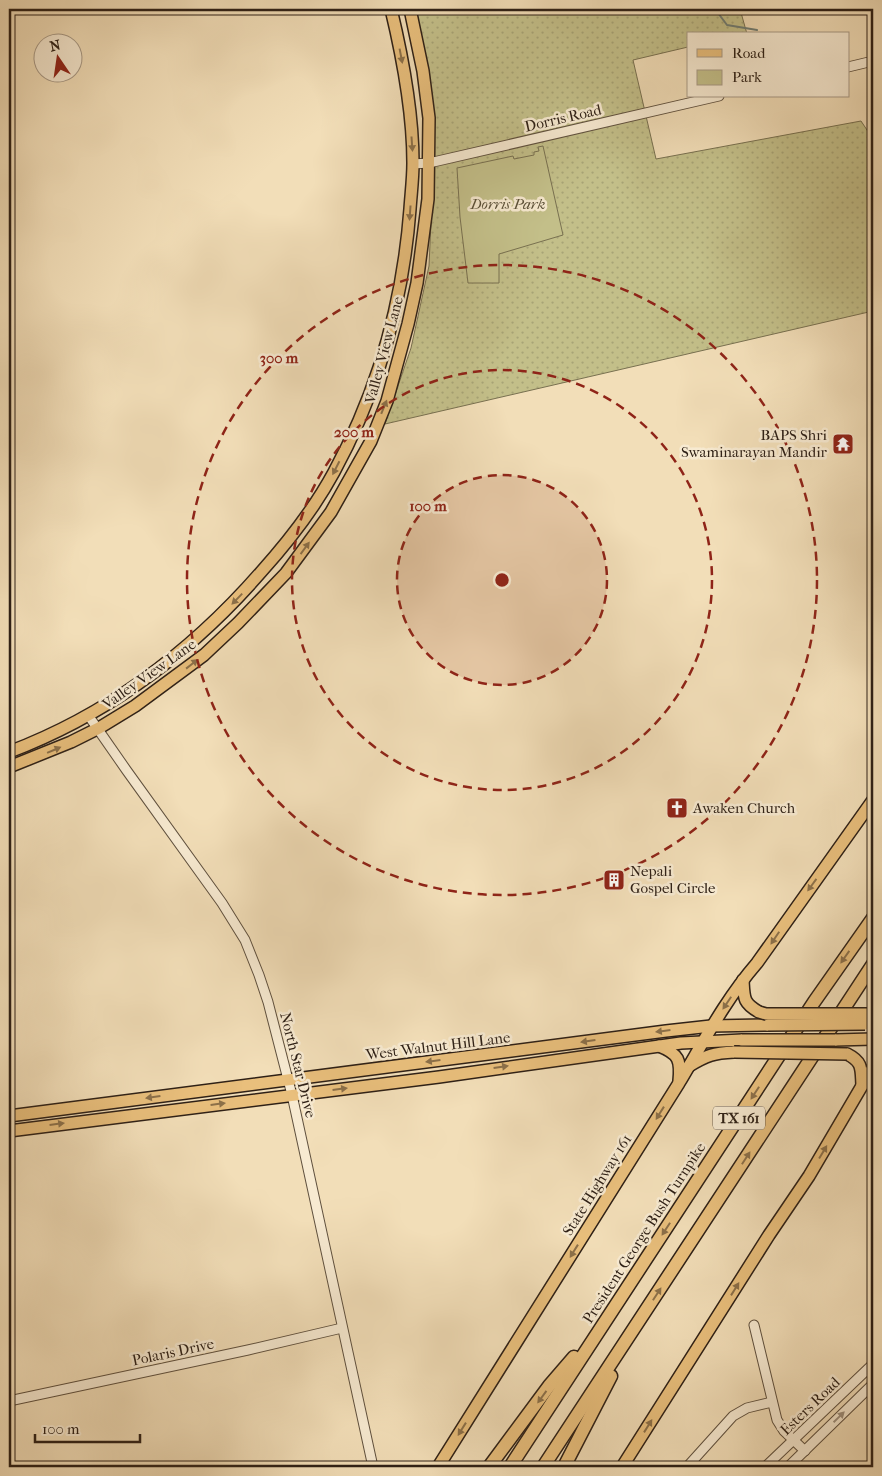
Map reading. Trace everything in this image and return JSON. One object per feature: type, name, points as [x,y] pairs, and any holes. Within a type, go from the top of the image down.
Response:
[{"type":"highway","name":"President George Bush Turnpike","points":[[510,1467],[814,1002],[873,918]]},
{"type":"highway","name":"TX 161","points":[[543,1467],[873,964]]},
{"type":"highway","points":[[489,1467],[549,1386],[607,1319]]},
{"type":"highway","points":[[564,1467],[630,1335]]},
{"type":"main road","name":"Valley View Lane","points":[[9,752],[34,742],[88,715],[129,691],[158,669],[224,612],[285,546],[329,481],[362,414],[382,358],[393,321],[408,244],[413,164],[410,113],[406,77],[392,9]]},
{"type":"main road","name":"Valley View Lane","points":[[9,767],[71,742],[99,728],[135,706],[204,655],[286,573],[331,512],[371,441],[387,401],[417,283],[428,199],[429,118],[423,71],[410,9]]},
{"type":"main road","name":"State Highway 161","points":[[438,1467],[679,1083],[712,1026],[873,800]]},
{"type":"main road","points":[[743,980],[744,998],[748,1006],[766,1014],[873,1014]]},
{"type":"main road","name":"West Walnut Hill Lane","points":[[9,1116],[712,1026],[869,1023]]},
{"type":"main road","name":"West Walnut Hill Lane","points":[[9,1130],[439,1077],[659,1046],[742,1040],[873,1039]]},
{"type":"main road","points":[[568,1044],[569,1058]]},
{"type":"main road","points":[[659,1046],[670,1050],[678,1058],[680,1067],[679,1083]]},
{"type":"main road","points":[[688,1067],[714,1052],[847,1054],[855,1058],[861,1065],[862,1085]]},
{"type":"main road","points":[[622,1467],[769,1235],[809,1176],[873,1067]]},
{"type":"main road","points":[[131,1100],[133,1115]]},
{"type":"street","points":[[850,66],[873,61]]},
{"type":"street","name":"Dorris Road","points":[[413,164],[429,163],[710,98]]},
{"type":"street","name":"North Star Drive","points":[[88,715],[222,903],[245,940],[260,974],[292,1095],[373,1467]]},
{"type":"street","points":[[754,1325],[777,1420],[784,1431],[804,1451]]},
{"type":"street","name":"Polaris Drive","points":[[9,1402],[342,1328]]},
{"type":"street","name":"Esters Road","points":[[765,1467],[873,1364]]},
{"type":"street","name":"Esters Road","points":[[788,1467],[873,1384]]},
{"type":"street","points":[[687,1467],[733,1416],[747,1408],[772,1402]]},
{"type":"green space","points":[[414,9],[740,9],[746,32],[687,32],[687,47],[633,60],[656,159],[861,121],[873,139],[873,311],[385,424],[411,348],[429,266],[432,201]]},
{"type":"green space","name":"Dorris Park","points":[[543,146],[563,235],[499,254],[499,283],[468,283],[460,217],[457,168],[513,156],[514,159],[534,155],[534,152],[539,151],[538,147]]},
{"type":"waterway","points":[[715,9],[727,25],[757,30]]},
{"type":"place","name":"BAPS Shri Swaminarayan Mandir","points":[[843,444]]},
{"type":"place","name":"Awaken Church","points":[[677,808]]},
{"type":"place","name":"Nepali Gospel Circle","points":[[614,880]]}]
